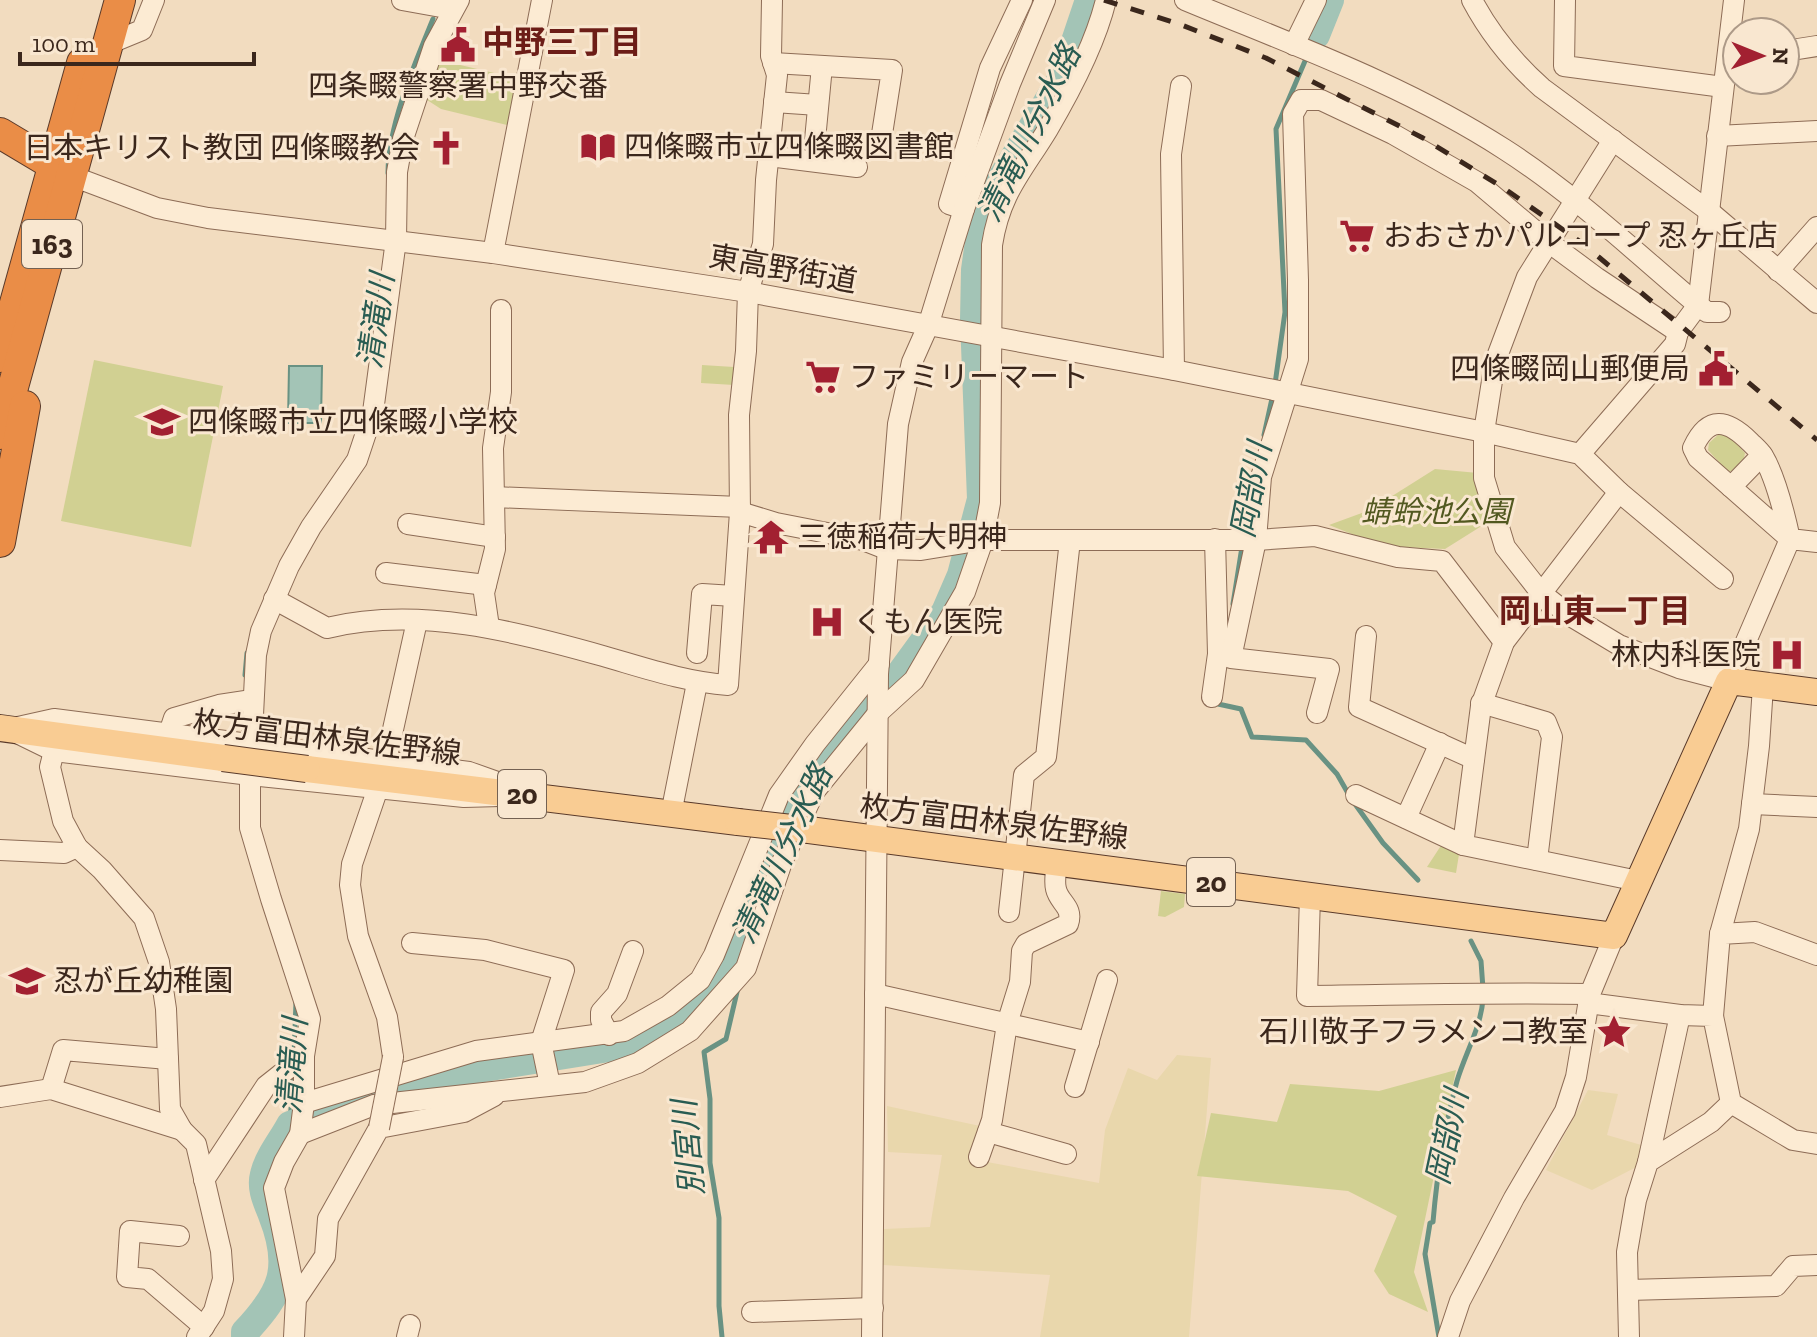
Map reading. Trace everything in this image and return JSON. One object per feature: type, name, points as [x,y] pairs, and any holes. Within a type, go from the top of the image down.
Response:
[{"type":"highway","name":"163","points":[[10,432],[29,378],[34,313],[62,170],[101,0]]},
{"type":"highway","name":"163","points":[[0,357],[108,44],[120,0]]},
{"type":"highway","points":[[0,133],[62,170]]},
{"type":"highway","points":[[5,549],[10,432]]},
{"type":"main road","points":[[1614,936],[1729,681],[1817,692]]},
{"type":"main road","name":"枚方富田林泉佐野線","points":[[4,729],[809,830],[1614,936]]},
{"type":"street","points":[[108,44],[142,30],[154,0]]},
{"type":"street","points":[[294,1337],[296,1299],[274,1188],[302,1118],[295,1063],[310,1019],[250,828],[252,700],[261,631],[274,599],[311,527],[357,460],[373,412],[396,240],[397,172],[403,139],[431,53],[455,4],[402,0]]},
{"type":"street","points":[[493,253],[542,0]]},
{"type":"street","points":[[274,599],[327,628],[361,620],[489,627],[554,642],[697,683],[728,685],[740,510],[739,415],[748,292],[763,244],[777,75],[773,63],[770,20],[772,0]]},
{"type":"street","points":[[964,209],[949,204],[990,68],[1022,0]]},
{"type":"street","points":[[872,1337],[878,669],[898,424],[912,362],[928,326],[964,209],[1045,0]]},
{"type":"street","points":[[302,1118],[445,1059],[476,1051],[542,1046],[624,1031],[668,1006],[737,943],[782,862],[814,792],[879,712],[914,680],[965,592],[983,540],[990,503],[992,245],[1001,206],[1017,173],[1047,131],[1076,77],[1106,0]]},
{"type":"street","points":[[1185,0],[1425,102],[1506,150],[1707,312],[1720,312]]},
{"type":"street","points":[[1304,49],[1316,0]]},
{"type":"street","points":[[1472,0],[1483,21],[1518,66],[1542,88],[1710,212],[1817,303]]},
{"type":"street","points":[[1565,0],[1564,66],[1721,87]]},
{"type":"street","points":[[773,63],[892,70],[882,134]]},
{"type":"street","points":[[815,140],[822,66]]},
{"type":"street","points":[[1174,370],[1171,154],[1181,86]]},
{"type":"street","points":[[1722,96],[1698,305],[1678,332],[1675,344],[1580,454],[1619,492],[1723,579]]},
{"type":"street","points":[[1317,713],[1329,669],[1231,658],[1248,540],[1279,391],[1298,359],[1293,114],[1301,100],[1321,100],[1393,134],[1477,182],[1547,241],[1678,332]]},
{"type":"street","points":[[774,102],[818,105]]},
{"type":"street","points":[[1717,136],[1817,131]]},
{"type":"street","points":[[1613,140],[1527,277],[1495,362],[1484,432],[1484,478],[1505,547],[1541,593],[1569,615],[1619,645],[1679,668],[1729,681],[1790,539],[1785,516],[1762,455],[1735,427],[1709,425],[1693,448],[1698,458],[1790,539],[1817,542]]},
{"type":"street","points":[[769,156],[857,167]]},
{"type":"street","name":"東高野街道","points":[[62,170],[157,208],[182,213],[493,253],[748,292],[1174,370],[1580,454]]},
{"type":"street","points":[[1778,271],[1817,227]]},
{"type":"street","points":[[489,627],[484,593],[495,549],[493,448],[501,392],[501,310]]},
{"type":"street","points":[[1731,487],[1762,455]]},
{"type":"street","points":[[1463,845],[1481,703],[1504,642],[1619,492]]},
{"type":"street","points":[[494,497],[740,510],[776,523],[863,540],[886,549],[918,550],[983,540],[1248,540],[1315,536],[1398,557],[1442,561],[1504,642]]},
{"type":"street","points":[[408,524],[495,537]]},
{"type":"street","points":[[1212,697],[1218,654],[1215,539]]},
{"type":"street","points":[[1009,912],[1024,775],[1046,757],[1070,540]]},
{"type":"street","points":[[386,573],[486,585]]},
{"type":"street","points":[[697,653],[702,594],[734,596]]},
{"type":"street","points":[[386,761],[417,621]]},
{"type":"street","points":[[1366,636],[1359,707],[1474,759]]},
{"type":"street","points":[[302,1118],[374,1105],[506,1090],[549,1079],[585,1082],[638,1063],[690,1031],[746,968],[737,943],[779,795],[815,744],[878,669]]},
{"type":"street","points":[[671,814],[697,683]]},
{"type":"street","points":[[1763,686],[1749,829],[1720,934],[1713,1016],[1731,1103],[1793,1140],[1817,1144]]},
{"type":"street","points":[[169,733],[174,718],[219,705],[252,700]]},
{"type":"street","points":[[1481,703],[1546,722],[1550,728],[1552,737],[1537,860]]},
{"type":"street","points":[[4,729],[54,719],[251,743],[469,772],[534,795]]},
{"type":"street","points":[[4,729],[54,751],[464,797],[534,795]]},
{"type":"street","points":[[1406,818],[1440,743]]},
{"type":"street","points":[[54,751],[50,767],[63,821],[77,847],[144,918],[159,962],[166,1009],[170,1109],[182,1130],[196,1144],[221,1251],[223,1279],[214,1311],[200,1332],[148,1279],[127,1277],[130,1231],[179,1236]]},
{"type":"street","points":[[296,1299],[325,1256],[328,1219],[379,1128],[393,1057],[387,1017],[358,936],[350,885],[352,864],[378,788]]},
{"type":"street","points":[[1356,795],[1463,845],[1638,881]]},
{"type":"street","points":[[1752,804],[1817,807]]},
{"type":"street","points":[[0,850],[64,853],[77,847]]},
{"type":"street","points":[[979,1157],[988,1132],[1007,1024],[1020,982],[1022,951],[1026,944],[1068,924],[1070,919],[1069,909],[1056,890],[1057,862]]},
{"type":"street","points":[[1310,896],[1307,996],[1496,992],[1589,998],[1680,1015],[1713,1016]]},
{"type":"street","points":[[1720,934],[1755,932],[1817,955]]},
{"type":"street","points":[[1448,1337],[1460,1301],[1514,1198],[1565,1111],[1576,1077],[1589,998],[1614,936]]},
{"type":"street","points":[[412,943],[485,950],[564,970],[542,1046],[549,1079]]},
{"type":"street","points":[[609,1035],[601,1020],[601,1012],[617,994],[633,951]]},
{"type":"street","points":[[1075,1087],[1107,980]]},
{"type":"street","points":[[875,994],[1089,1042]]},
{"type":"street","points":[[1629,1337],[1627,1252],[1636,1200],[1648,1162],[1680,1015]]},
{"type":"street","points":[[51,1089],[63,1050],[168,1059]]},
{"type":"street","points":[[204,1180],[266,1086],[295,1063]]},
{"type":"street","points":[[0,1097],[51,1089],[182,1130]]},
{"type":"street","points":[[379,1128],[464,1112],[506,1090]]},
{"type":"street","points":[[1648,1162],[1711,1122],[1731,1103]]},
{"type":"street","points":[[1793,1140],[1817,1127]]},
{"type":"street","points":[[988,1132],[1066,1154]]},
{"type":"street","points":[[1628,1290],[1776,1286],[1793,1266],[1817,1265]]},
{"type":"street","points":[[752,1312],[873,1308]]},
{"type":"shaded area","points":[[289,366],[322,366],[321,423],[288,423]]},
{"type":"shaded area","points":[[1177,1055],[1211,1058],[1189,1337],[1040,1337],[1050,1275],[883,1265],[884,1229],[930,1227],[942,1155],[888,1152],[887,1106],[980,1126],[971,1159],[1099,1183],[1105,1130],[1128,1068],[1157,1080]]},
{"type":"shaded area","points":[[1588,1090],[1618,1094],[1607,1135],[1648,1147],[1644,1163],[1592,1190],[1546,1170]]},
{"type":"green space","points":[[435,59],[520,79],[511,126],[441,109],[424,98]]},
{"type":"green space","points":[[94,360],[223,386],[191,547],[61,521]]},
{"type":"green space","points":[[702,365],[734,367],[734,385],[701,383]]},
{"type":"green space","points":[[1719,434],[1730,437],[1745,453],[1732,471],[1727,471],[1708,450],[1709,443]]},
{"type":"green space","name":"蜻蛉池公園","points":[[1435,469],[1478,473],[1488,522],[1445,549],[1400,547],[1362,538],[1329,525],[1370,510]]},
{"type":"green space","points":[[1444,841],[1460,848],[1456,873],[1427,867]]},
{"type":"green space","points":[[1161,891],[1185,894],[1184,907],[1165,917],[1158,916]]},
{"type":"green space","points":[[1456,1070],[1414,1272],[1428,1312],[1389,1294],[1374,1271],[1397,1216],[1348,1191],[1197,1176],[1211,1113],[1277,1122],[1290,1084],[1379,1091]]},
{"type":"waterway","name":"清滝川分水路","points":[[245,1337],[245,1332],[268,1305],[280,1279],[282,1250],[263,1180],[269,1161],[290,1125],[402,1081],[634,1044],[692,1006],[728,971],[782,840],[817,766],[894,682],[945,612],[961,575],[981,499],[974,320],[975,270],[981,227],[1000,181],[1064,74],[1089,0]]},
{"type":"waterway","name":"岡部川","points":[[1316,35],[1330,0]]},
{"type":"waterway","name":"清滝川","points":[[388,173],[397,115],[433,19]]},
{"type":"waterway","name":"岡部川","points":[[1275,384],[1285,312],[1276,129],[1308,54]]},
{"type":"waterway","name":"岡部川","points":[[1264,435],[1273,394]]},
{"type":"waterway","name":"岡部川","points":[[1233,604],[1242,547]]},
{"type":"waterway","name":"清滝川","points":[[245,675],[247,653]]},
{"type":"waterway","name":"岡部川","points":[[1219,701],[1218,704],[1241,709],[1252,737],[1306,740],[1337,774],[1349,795]]},
{"type":"waterway","name":"岡部川","points":[[1355,804],[1383,843],[1418,880]]},
{"type":"waterway","name":"岡部川","points":[[1471,941],[1481,961],[1483,989]]},
{"type":"waterway","name":"別宮川","points":[[722,1337],[719,1218],[710,1163],[710,1099],[704,1052],[726,1039],[737,992],[735,987]]},
{"type":"waterway","name":"岡部川","points":[[1439,1337],[1425,1254],[1430,1223],[1433,1222],[1448,1116],[1483,999]]},
{"type":"waterway","name":"清滝川","points":[[294,1056],[296,1002]]},
{"type":"waterway","name":"清滝川","points":[[290,1125],[293,1074]]},
{"type":"railway","points":[[1104,0],[1179,24],[1266,58],[1423,138],[1505,189],[1582,243],[1817,440]]},
{"type":"place","name":"四条畷警察署中野交番","points":[[458,45]]},
{"type":"place","name":"四條畷市立四條畷図書館","points":[[598,147]]},
{"type":"place","name":"日本キリスト教団 四條畷教会","points":[[446,148]]},
{"type":"place","name":"おおさかパルコープ 忍ヶ丘店","points":[[1357,236]]},
{"type":"place","name":"四條畷岡山郵便局","points":[[1716,369]]},
{"type":"place","name":"ファミリーマート","points":[[823,377]]},
{"type":"place","name":"四條畷市立四條畷小学校","points":[[162,422]]},
{"type":"place","name":"三徳稲荷大明神","points":[[771,537]]},
{"type":"place","name":"くもん医院","points":[[827,622]]},
{"type":"place","name":"林内科医院","points":[[1787,655]]},
{"type":"place","name":"忍が丘幼稚園","points":[[27,981]]},
{"type":"place","name":"石川敬子フラメンコ教室","points":[[1614,1032]]},
{"type":"district","name":"中野三丁目","points":[[562,42]]},
{"type":"district","name":"岡山東一丁目","points":[[1595,611]]}]
